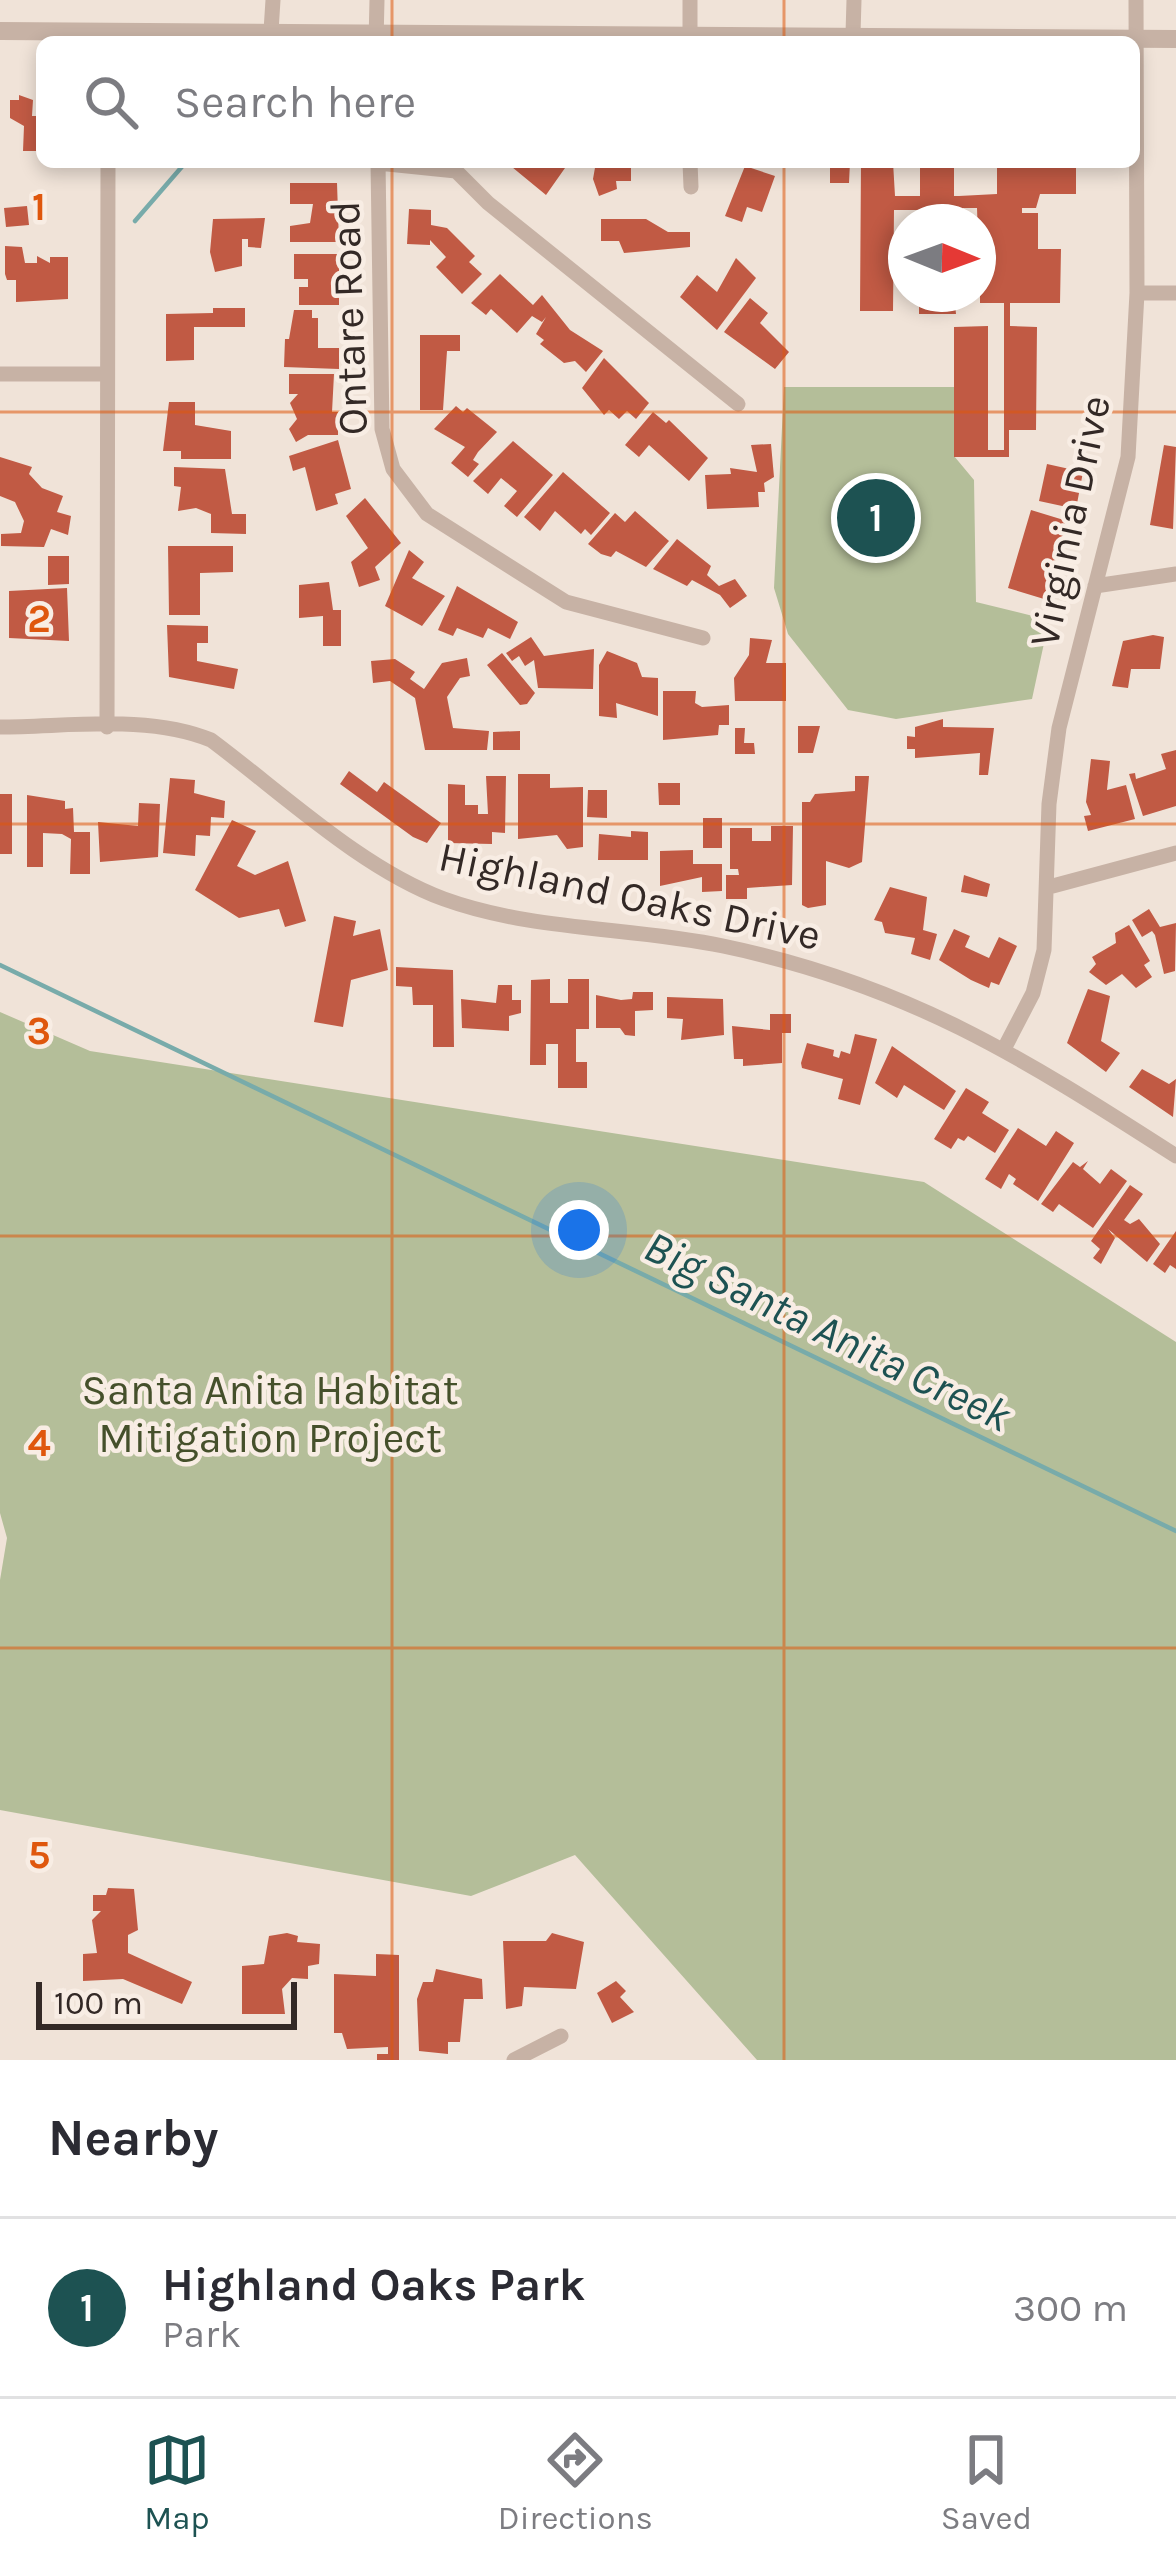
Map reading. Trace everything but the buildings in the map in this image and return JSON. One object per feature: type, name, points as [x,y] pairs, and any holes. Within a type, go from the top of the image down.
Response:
[{"type":"street","points":[[271,31],[273,0]]},
{"type":"street","points":[[376,36],[377,0]]},
{"type":"street","points":[[690,0],[690,36]]},
{"type":"street","points":[[853,34],[854,0]]},
{"type":"street","name":"Virginia Drive","points":[[1135,36],[1136,0]]},
{"type":"street","points":[[0,31],[109,36],[271,31],[358,36]]},
{"type":"street","points":[[772,36],[966,36]]},
{"type":"street","points":[[1140,39],[1176,39]]},
{"type":"street","points":[[106,727],[108,168]]},
{"type":"street","name":"Ontare Road","points":[[378,168],[382,429],[393,469],[427,514],[566,602],[703,638]]},
{"type":"street","points":[[430,168],[456,171],[488,203],[738,404]]},
{"type":"street","points":[[690,168],[691,187]]},
{"type":"street","name":"Virginia Drive","points":[[1005,1047],[1033,993],[1044,950],[1049,804],[1059,728],[1128,457],[1137,293],[1136,168]]},
{"type":"street","points":[[1137,293],[1176,293]]},
{"type":"street","points":[[0,374],[107,374]]},
{"type":"street","points":[[1095,586],[1176,574]]},
{"type":"street","name":"Highland Oaks Drive","points":[[0,727],[173,727],[211,740],[372,860],[446,900],[790,961],[914,1004],[1005,1047],[1176,1156]]},
{"type":"street","points":[[1049,887],[1176,853]]},
{"type":"street","points":[[514,2060],[561,2036]]},
{"type":"green space","points":[[784,387],[954,387],[954,456],[974,480],[976,602],[1049,620],[1032,699],[896,719],[848,710],[788,634],[774,588]]},
{"type":"green space","name":"Santa Anita Habitat Mitigation Project","points":[[0,1012],[90,1051],[924,1182],[1176,1342],[1176,2060],[757,2060],[575,1855],[471,1896],[0,1810],[0,1580],[7,1538],[0,1513]]},
{"type":"waterway","points":[[135,221],[181,168]]},
{"type":"waterway","name":"Big Santa Anita Creek","points":[[0,965],[1176,1531]]},
{"type":"place","name":"Highland Oaks Park","points":[[876,518]]}]
